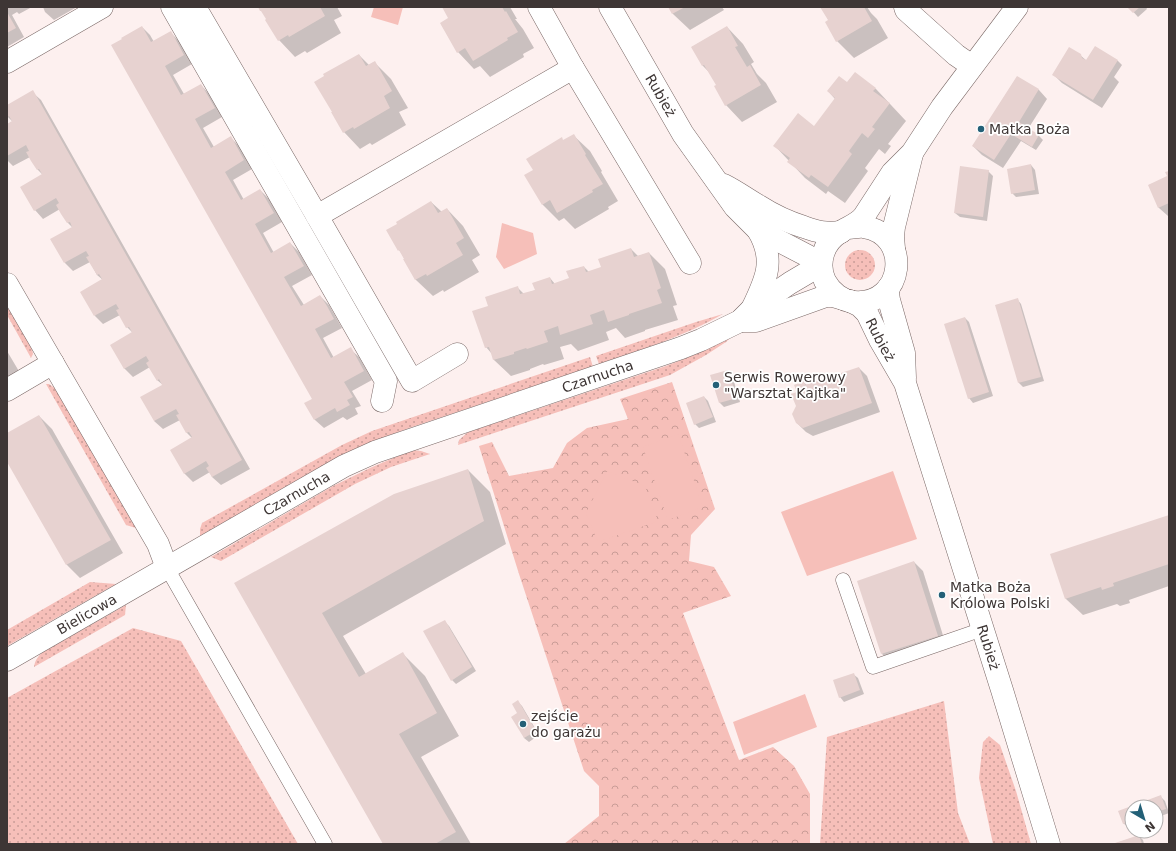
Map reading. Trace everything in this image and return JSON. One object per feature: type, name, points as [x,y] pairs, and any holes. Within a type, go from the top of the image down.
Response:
[{"type":"street","points":[[7,62],[102,7]]},
{"type":"street","points":[[172,7],[386,381],[382,401]]},
{"type":"street","points":[[195,7],[412,381],[457,354]]},
{"type":"street","points":[[539,7],[573,68],[690,263]]},
{"type":"street","name":"Rubież","points":[[610,7],[683,134],[734,207],[758,230],[808,256],[821,266]]},
{"type":"street","points":[[905,7],[906,10],[956,55],[972,66]]},
{"type":"street","points":[[912,153],[894,227],[893,236],[897,269],[894,280],[883,294],[876,298],[867,301],[846,300],[836,295],[830,289],[821,266],[825,249],[829,242],[834,236],[862,219],[892,173],[912,153],[932,121],[1017,7]]},
{"type":"street","points":[[317,216],[573,68]]},
{"type":"street","name":"Rubież","points":[[716,181],[737,191],[769,212],[790,222],[826,233],[844,230]]},
{"type":"street","points":[[844,230],[863,227],[876,231],[886,238],[894,249]]},
{"type":"street","points":[[746,315],[762,287],[768,262],[766,248],[758,230]]},
{"type":"street","name":"Czarnucha","points":[[167,568],[344,466],[375,452],[701,340],[746,315],[802,276],[821,266]]},
{"type":"street","points":[[7,284],[158,544],[167,568]]},
{"type":"street","name":"Rubież","points":[[889,287],[889,300],[904,353],[905,383]]},
{"type":"street","name":"Czarnucha","points":[[746,315],[756,321],[826,296],[833,296],[846,300]]},
{"type":"street","name":"Rubież","points":[[846,300],[860,306],[867,313],[880,340],[905,383],[1049,844]]},
{"type":"street","points":[[7,390],[53,363]]},
{"type":"street","name":"Bielicowa","points":[[7,660],[167,568]]},
{"type":"lane","points":[[167,568],[326,844]]},
{"type":"lane","points":[[843,580],[873,667],[983,629]]},
{"type":"green space","points":[[374,7],[403,7],[398,25],[371,17]]},
{"type":"green space","points":[[502,223],[533,233],[537,254],[504,269],[496,257]]},
{"type":"green space","points":[[860,250],[866,251],[874,259],[874,271],[866,279],[860,280],[854,279],[846,271],[845,265],[846,259],[854,251]]},
{"type":"green space","points":[[7,299],[32,349],[33,354],[31,358],[7,315]]},
{"type":"green space","points":[[723,314],[678,336],[615,359],[599,364],[596,356],[696,322]]},
{"type":"green space","points":[[731,337],[706,355],[670,375],[458,445],[459,440],[468,432],[666,366],[694,355]]},
{"type":"green space","points":[[590,357],[593,367],[379,439],[342,456],[200,536],[202,523],[342,445],[372,431]]},
{"type":"green space","points":[[672,382],[715,509],[691,535],[689,561],[714,567],[731,596],[683,613],[739,760],[773,747],[794,766],[810,794],[810,844],[564,844],[599,816],[599,786],[584,771],[519,574],[479,446],[492,442],[509,476],[553,468],[567,443],[587,428],[628,419],[620,399]]},
{"type":"green space","points":[[46,384],[49,384],[56,389],[139,529],[126,525]]},
{"type":"green space","points":[[678,434],[703,507],[668,520],[643,447]]},
{"type":"green space","points":[[412,450],[430,454],[391,467],[355,484],[221,561],[211,557],[333,486]]},
{"type":"green space","points":[[607,471],[645,486],[658,521],[598,542],[586,513]]},
{"type":"green space","points":[[893,471],[917,539],[807,576],[781,512]]},
{"type":"green space","points":[[90,582],[116,584],[7,646],[7,630]]},
{"type":"green space","points":[[126,605],[125,615],[34,667],[37,658],[43,652]]},
{"type":"green space","points":[[133,628],[181,641],[298,844],[7,844],[7,698]]},
{"type":"green space","points":[[805,694],[817,727],[744,755],[733,722]]},
{"type":"green space","points":[[944,701],[958,813],[970,844],[820,844],[827,737]]},
{"type":"green space","points":[[989,736],[1000,745],[1016,791],[1031,844],[993,844],[979,778],[983,742]]},
{"type":"building","points":[[258,7],[320,7],[325,16],[289,37],[288,35],[278,41]]},
{"type":"building","points":[[442,7],[502,7],[505,12],[506,11],[518,32],[507,38],[508,40],[473,61],[465,48],[457,53],[440,23],[448,18]]},
{"type":"building","points":[[668,7],[685,7],[672,14]]},
{"type":"building","points":[[820,7],[864,7],[872,21],[836,42],[825,22],[828,20]]},
{"type":"building","points":[[1127,7],[1140,7],[1133,13]]},
{"type":"building","points":[[7,12],[16,28],[7,33]]},
{"type":"building","points":[[142,26],[151,42],[171,31],[184,55],[165,66],[181,95],[201,84],[215,108],[195,119],[211,148],[231,136],[244,160],[225,172],[241,200],[260,189],[274,213],[255,224],[271,253],[290,242],[304,266],[284,277],[301,306],[320,295],[327,306],[334,319],[315,329],[331,358],[351,347],[364,371],[344,382],[353,397],[347,400],[350,405],[337,412],[335,408],[314,420],[304,403],[312,399],[111,45]]},
{"type":"building","points":[[727,26],[738,46],[735,47],[747,67],[750,65],[761,85],[725,106],[714,86],[716,85],[704,65],[702,66],[691,47]]},
{"type":"building","points":[[1095,46],[1118,60],[1093,100],[1052,75],[1069,47],[1081,54],[1082,58],[1086,60]]},
{"type":"building","points":[[359,54],[366,66],[375,61],[392,91],[384,96],[390,108],[354,129],[353,127],[343,133],[314,82],[324,76],[323,74]]},
{"type":"building","points":[[855,72],[876,88],[873,91],[890,103],[872,127],[875,129],[868,138],[862,133],[849,151],[852,154],[828,187],[811,175],[809,178],[787,162],[790,158],[773,146],[798,113],[814,126],[835,98],[827,91],[839,76],[847,82]]},
{"type":"building","points":[[1017,76],[1039,89],[1019,122],[1039,135],[1032,147],[1011,134],[994,160],[972,146]]},
{"type":"building","points":[[33,90],[242,460],[212,477],[206,468],[209,466],[206,461],[184,474],[170,450],[192,437],[189,432],[186,433],[176,415],[179,414],[176,409],[154,421],[140,397],[162,385],[159,379],[157,381],[146,363],[149,361],[146,356],[124,369],[110,345],[132,332],[129,327],[126,328],[116,310],[119,309],[116,304],[94,316],[80,292],[102,279],[99,274],[97,275],[86,257],[89,256],[86,251],[64,263],[50,239],[72,227],[70,222],[67,223],[56,205],[59,203],[56,198],[34,211],[20,187],[42,174],[39,169],[37,170],[26,152],[29,151],[26,145],[7,156],[7,124],[12,121],[9,116],[7,118],[7,105]]},
{"type":"building","points":[[574,134],[603,184],[592,190],[593,192],[557,213],[550,200],[542,205],[524,175],[533,170],[526,159],[562,137],[563,140]]},
{"type":"building","points":[[1031,164],[1035,190],[1011,194],[1007,169]]},
{"type":"building","points":[[960,166],[989,170],[983,217],[954,213]]},
{"type":"building","points":[[1169,171],[1169,203],[1158,208],[1148,185],[1167,176],[1165,172]]},
{"type":"building","points":[[431,201],[438,213],[447,208],[464,238],[456,243],[463,255],[427,276],[426,274],[415,280],[399,250],[398,251],[386,230],[397,224],[396,222]]},
{"type":"building","points":[[631,248],[634,257],[649,252],[661,288],[657,290],[662,303],[608,322],[604,310],[590,315],[593,324],[560,335],[558,326],[544,331],[548,342],[493,360],[489,347],[485,348],[472,311],[488,306],[485,297],[518,286],[520,294],[535,290],[532,283],[550,277],[552,284],[569,278],[566,271],[584,266],[586,272],[601,267],[598,259]]},
{"type":"building","points":[[1018,298],[1041,377],[1018,383],[995,305]]},
{"type":"building","points":[[965,317],[989,392],[968,399],[944,324]]},
{"type":"building","points":[[859,367],[872,403],[803,428],[796,423],[792,414],[796,406],[791,394],[797,392],[794,385],[804,381],[805,385]]},
{"type":"building","points":[[728,370],[737,398],[719,403],[710,375]]},
{"type":"building","points":[[704,396],[713,417],[694,425],[686,403]]},
{"type":"building","points":[[39,415],[111,540],[66,565],[7,462],[7,433]]},
{"type":"building","points":[[468,469],[484,521],[322,613],[359,677],[403,652],[437,713],[399,734],[456,832],[435,844],[383,844],[234,583],[394,494]]},
{"type":"building","points":[[1169,515],[1169,564],[1113,583],[1114,586],[1102,590],[1101,587],[1065,599],[1050,554]]},
{"type":"building","points":[[914,561],[938,636],[881,654],[857,581]]},
{"type":"building","points":[[445,620],[472,667],[451,681],[423,631]]},
{"type":"building","points":[[854,673],[860,690],[839,698],[833,680]]},
{"type":"building","name":"zejście do garażu","points":[[518,700],[536,731],[524,738],[511,717],[517,713],[512,704]]},
{"type":"building","points":[[1161,795],[1162,799],[1150,799]]},
{"type":"building","points":[[1124,809],[1124,824],[1123,824],[1118,811]]},
{"type":"building","points":[[1127,839],[1140,839],[1142,844],[1112,844]]},
{"type":"place","name":"Matka Boża","points":[[981,129]]},
{"type":"place","name":"Serwis Rowerowy \"Warsztat Kajtka\"","points":[[716,385]]},
{"type":"place","name":"Matka Boża Królowa Polski","points":[[942,595]]},
{"type":"place","name":"zejście do garażu","points":[[523,724]]}]
